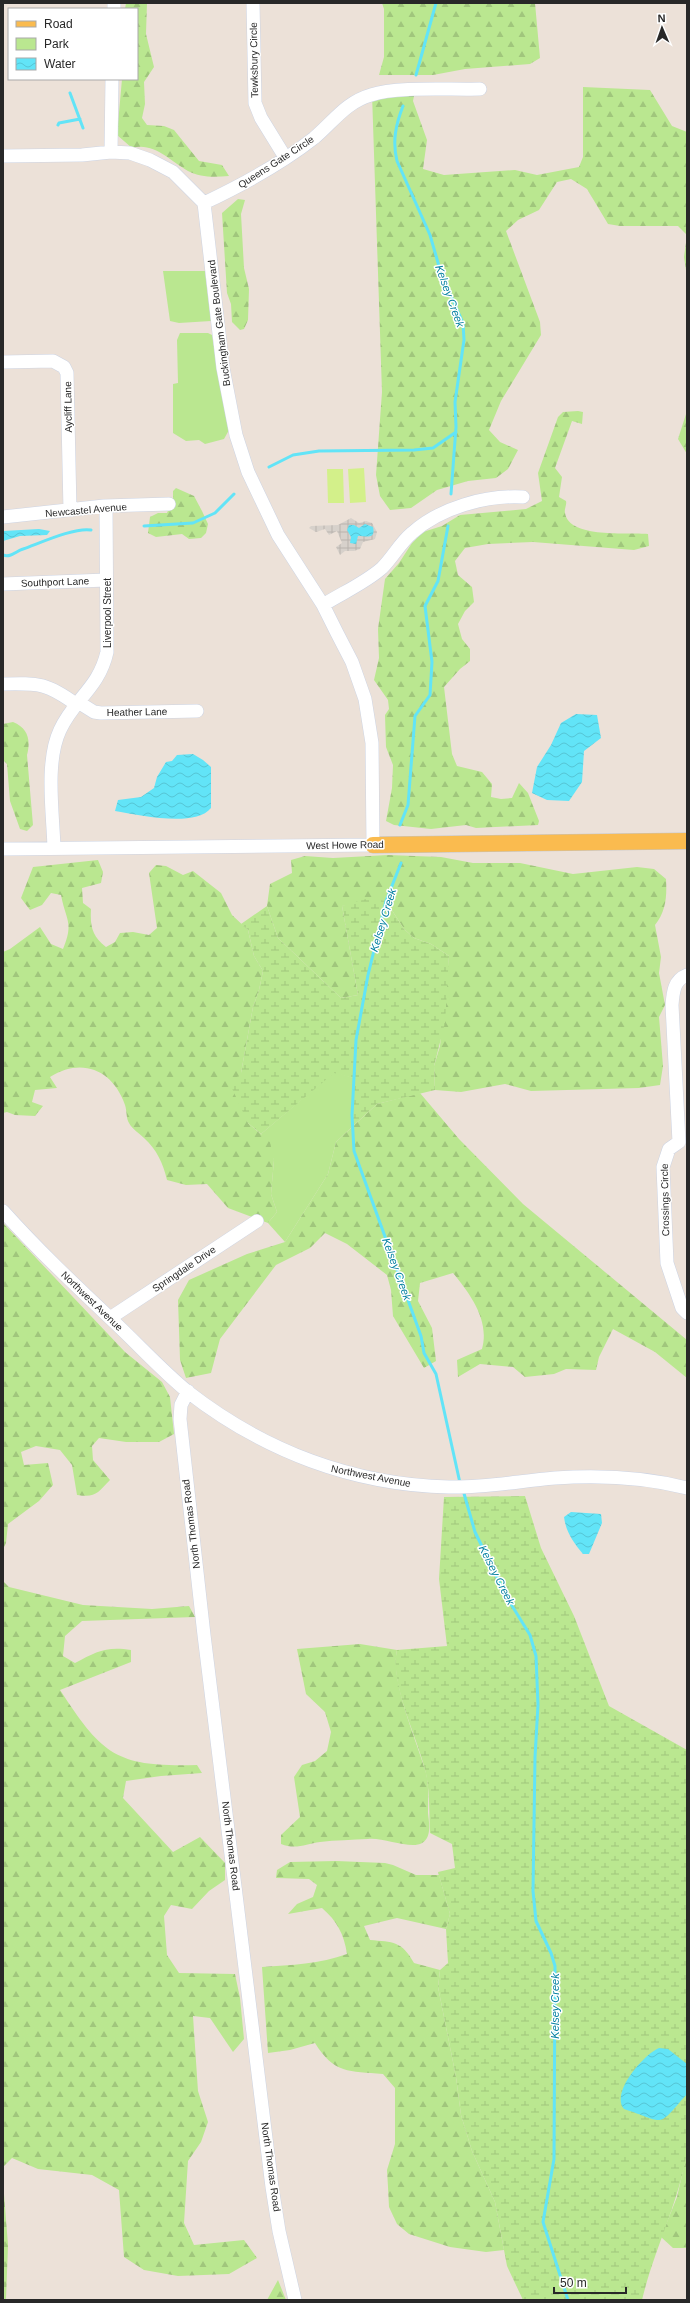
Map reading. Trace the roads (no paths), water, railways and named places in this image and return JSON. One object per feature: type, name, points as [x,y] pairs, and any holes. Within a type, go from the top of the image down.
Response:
[{"type":"main road","name":"West Howe Road","points":[[372,845],[687,841]]},
{"type":"street","name":"Tewksbury Circle","points":[[253,3],[255,103],[260,118],[285,157]]},
{"type":"street","points":[[111,152],[112,80]]},
{"type":"street","name":"Queens Gate Circle","points":[[204,203],[233,190],[285,157],[313,138],[342,110],[372,94],[401,91],[480,90]]},
{"type":"street","points":[[3,156],[82,155],[111,152],[143,157],[166,167],[181,178],[204,203]]},
{"type":"street","name":"Buckingham Gate Boulevard","points":[[204,203],[223,368],[236,435],[260,501],[285,548],[323,605],[352,662],[361,684],[368,714],[374,773],[372,845]]},
{"type":"street","name":"Aycliff Lane","points":[[3,362],[53,361],[64,367],[67,373],[70,510]]},
{"type":"street","points":[[323,605],[375,574],[392,557],[411,533],[434,517],[485,499],[522,497]]},
{"type":"street","name":"Newcastel Avenue","points":[[3,516],[106,506],[169,504]]},
{"type":"street","name":"Liverpool Street","points":[[54,848],[52,762],[54,745],[60,730],[102,670],[107,652],[106,506]]},
{"type":"street","name":"Southport Lane","points":[[3,584],[106,580]]},
{"type":"street","name":"Heather Lane","points":[[3,684],[44,685],[60,692],[94,712],[101,713],[197,711]]},
{"type":"street","name":"West Howe Road","points":[[3,849],[372,845]]},
{"type":"street","name":"Crossings Circle","points":[[687,975],[678,982],[674,989],[672,1004],[683,1142],[669,1149],[663,1167],[667,1263],[682,1308],[687,1314]]},
{"type":"street","name":"Northwest Avenue","points":[[3,1211],[49,1260],[188,1391],[247,1432],[286,1451],[322,1466],[381,1480],[418,1485],[464,1487],[552,1478],[604,1477],[656,1481],[687,1488]]},
{"type":"street","name":"Springdale Drive","points":[[110,1318],[257,1221]]},
{"type":"street","name":"North Thomas Road","points":[[188,1391],[182,1405],[181,1427],[204,1634],[272,2187],[295,2300]]},
{"type":"water","points":[[365,524],[373,527],[374,531],[372,536],[358,536],[356,544],[350,543],[351,537],[347,530],[349,525],[354,525],[359,528]]},
{"type":"water","points":[[39,529],[50,531],[47,535],[20,536],[3,541],[3,531]]},
{"type":"water","points":[[576,714],[597,715],[601,738],[584,751],[582,782],[569,801],[547,800],[532,793],[537,767],[551,745],[561,723]]},
{"type":"water","points":[[193,754],[211,767],[211,808],[203,814],[180,819],[152,817],[115,811],[118,800],[141,797],[154,788],[157,777],[166,762],[172,761],[177,755]]},
{"type":"water","points":[[571,1512],[601,1514],[602,1523],[589,1554],[583,1554],[568,1532],[564,1517]]},
{"type":"water","points":[[659,2048],[668,2049],[687,2064],[687,2094],[665,2118],[655,2120],[624,2109],[621,2102],[621,2094],[625,2084],[638,2066],[645,2058]]},
{"type":"waterway","name":"Kelsey Creek","points":[[416,75],[436,3]]},
{"type":"waterway","points":[[70,93],[83,128]]},
{"type":"waterway","name":"Kelsey Creek","points":[[403,106],[398,119],[395,140],[397,161],[430,235],[441,273],[463,323],[464,340],[455,402],[456,427],[451,494]]},
{"type":"waterway","points":[[58,125],[59,123],[80,119]]},
{"type":"waterway","points":[[269,467],[293,455],[319,451],[414,450],[433,448],[456,432]]},
{"type":"waterway","points":[[144,526],[193,523],[215,513],[234,494]]},
{"type":"waterway","name":"Kelsey Creek","points":[[400,825],[408,805],[415,716],[430,695],[432,662],[425,606],[438,581],[448,526]]},
{"type":"waterway","points":[[3,555],[9,556],[20,550],[67,533],[91,530]]},
{"type":"waterway","name":"Kelsey Creek","points":[[401,863],[386,901],[368,975],[356,1040],[352,1115],[354,1151],[421,1336],[424,1353],[436,1374],[460,1483]]},
{"type":"waterway","name":"Kelsey Creek","points":[[463,1490],[475,1532],[506,1596],[530,1635],[536,1656],[538,1705],[535,1757],[533,1891],[536,1921],[551,1953],[555,1966],[554,2159],[543,2222],[568,2300]]}]
